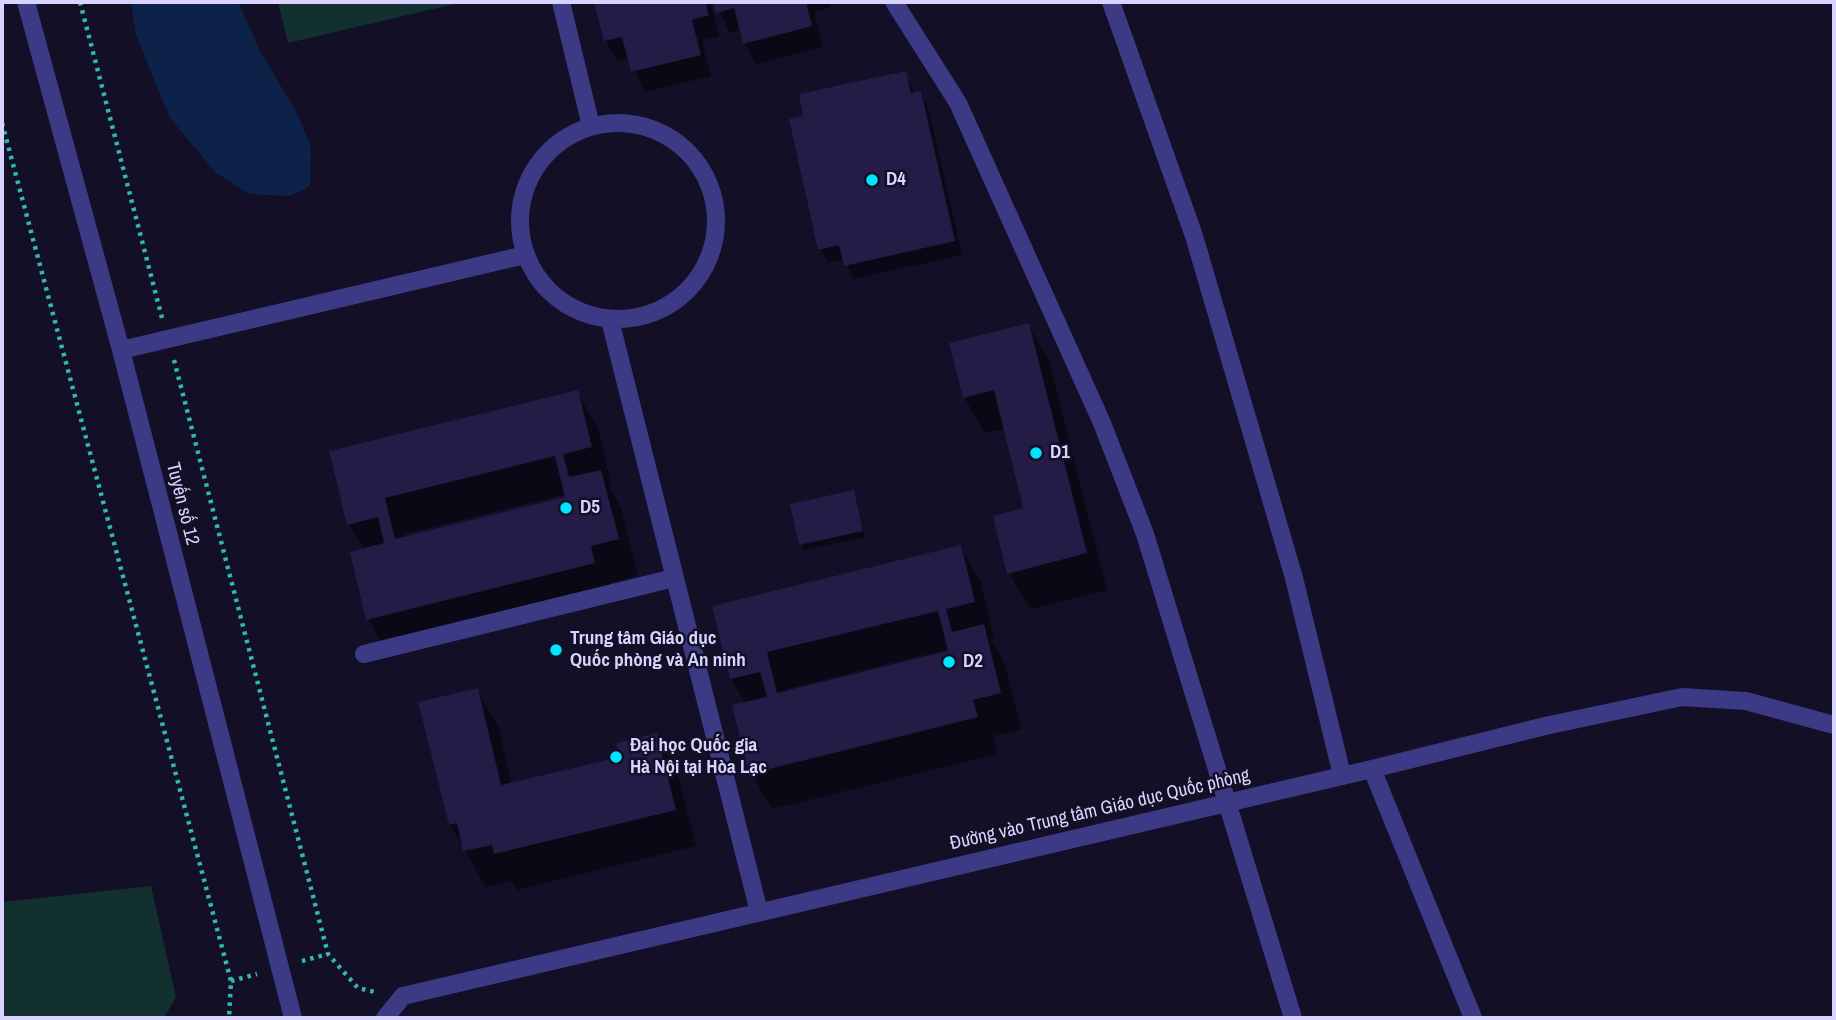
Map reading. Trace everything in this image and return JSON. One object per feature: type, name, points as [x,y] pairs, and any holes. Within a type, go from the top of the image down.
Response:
[{"type":"street","name":"Tuyến số 12","points":[[26,2],[121,351],[293,1018]]},
{"type":"street","points":[[561,2],[591,126]]},
{"type":"street","points":[[894,2],[958,103],[1102,423],[1145,534],[1293,1018]]},
{"type":"street","points":[[1111,2],[1194,236],[1294,578],[1342,775]]},
{"type":"street","points":[[623,122],[643,127],[681,144],[702,168],[715,197],[718,228],[711,258],[695,285],[671,305],[642,317],[610,320],[583,313],[558,300],[538,280],[525,255],[519,229],[521,202],[530,176],[545,154],[566,137],[591,126],[623,122]]},
{"type":"street","points":[[121,351],[525,255]]},
{"type":"street","points":[[610,320],[759,912]]},
{"type":"street","points":[[364,654],[674,578]]},
{"type":"street","name":"Đường vào Trung tâm Giáo dục Quốc phòng","points":[[403,996],[1545,726],[1682,697],[1746,701],[1834,725]]},
{"type":"street","points":[[1372,769],[1473,1018]]},
{"type":"street","points":[[385,1018],[403,996]]},
{"type":"path","points":[[80,2],[328,954],[358,988],[403,996]]},
{"type":"path","points":[[2,123],[231,981],[229,1018]]},
{"type":"green space","points":[[278,2],[463,2],[288,43]]},
{"type":"green space","points":[[151,886],[176,997],[164,1018],[2,1018],[2,902]]},
{"type":"water","points":[[131,2],[238,2],[261,53],[297,113],[311,148],[310,186],[290,196],[249,194],[215,172],[170,118],[136,35]]},
{"type":"building","points":[[594,2],[705,2],[709,15],[692,20],[701,55],[631,72],[622,37],[604,41]]},
{"type":"building","points":[[713,2],[806,2],[812,26],[743,44],[734,8],[716,13]]},
{"type":"building","name":"D4","points":[[906,71],[911,93],[921,91],[955,241],[844,266],[839,245],[818,250],[789,119],[803,116],[799,94]]},
{"type":"building","name":"D1","points":[[1029,323],[1087,553],[1007,574],[993,516],[1023,508],[994,390],[963,398],[949,343]]},
{"type":"building","name":"D5","points":[[578,390],[592,447],[563,454],[569,477],[601,470],[619,539],[591,546],[595,563],[366,620],[350,552],[384,543],[378,517],[347,525],[329,451]],"holes":[[[555,456],[565,497],[395,539],[385,498]]]},
{"type":"building","points":[[854,490],[863,531],[799,545],[790,504]]},
{"type":"building","name":"D2","points":[[961,545],[975,602],[946,609],[952,632],[984,624],[1001,693],[973,700],[978,717],[749,774],[732,705],[767,697],[760,672],[730,679],[712,606]],"holes":[[[938,611],[948,651],[777,693],[767,652]]]},
{"type":"building","points":[[478,688],[501,785],[620,757],[616,743],[657,733],[676,810],[494,854],[492,845],[463,851],[457,823],[449,825],[418,702]]},
{"type":"place","name":"D4","points":[[872,180]]},
{"type":"place","name":"D1","points":[[1036,453]]},
{"type":"place","name":"D5","points":[[566,508]]},
{"type":"place","name":"Trung tâm Giáo dục Quốc phòng và An ninh","points":[[556,650]]},
{"type":"place","name":"D2","points":[[949,662]]},
{"type":"place","name":"Đại học Quốc gia Hà Nội tại Hòa Lạc","points":[[616,757]]}]
